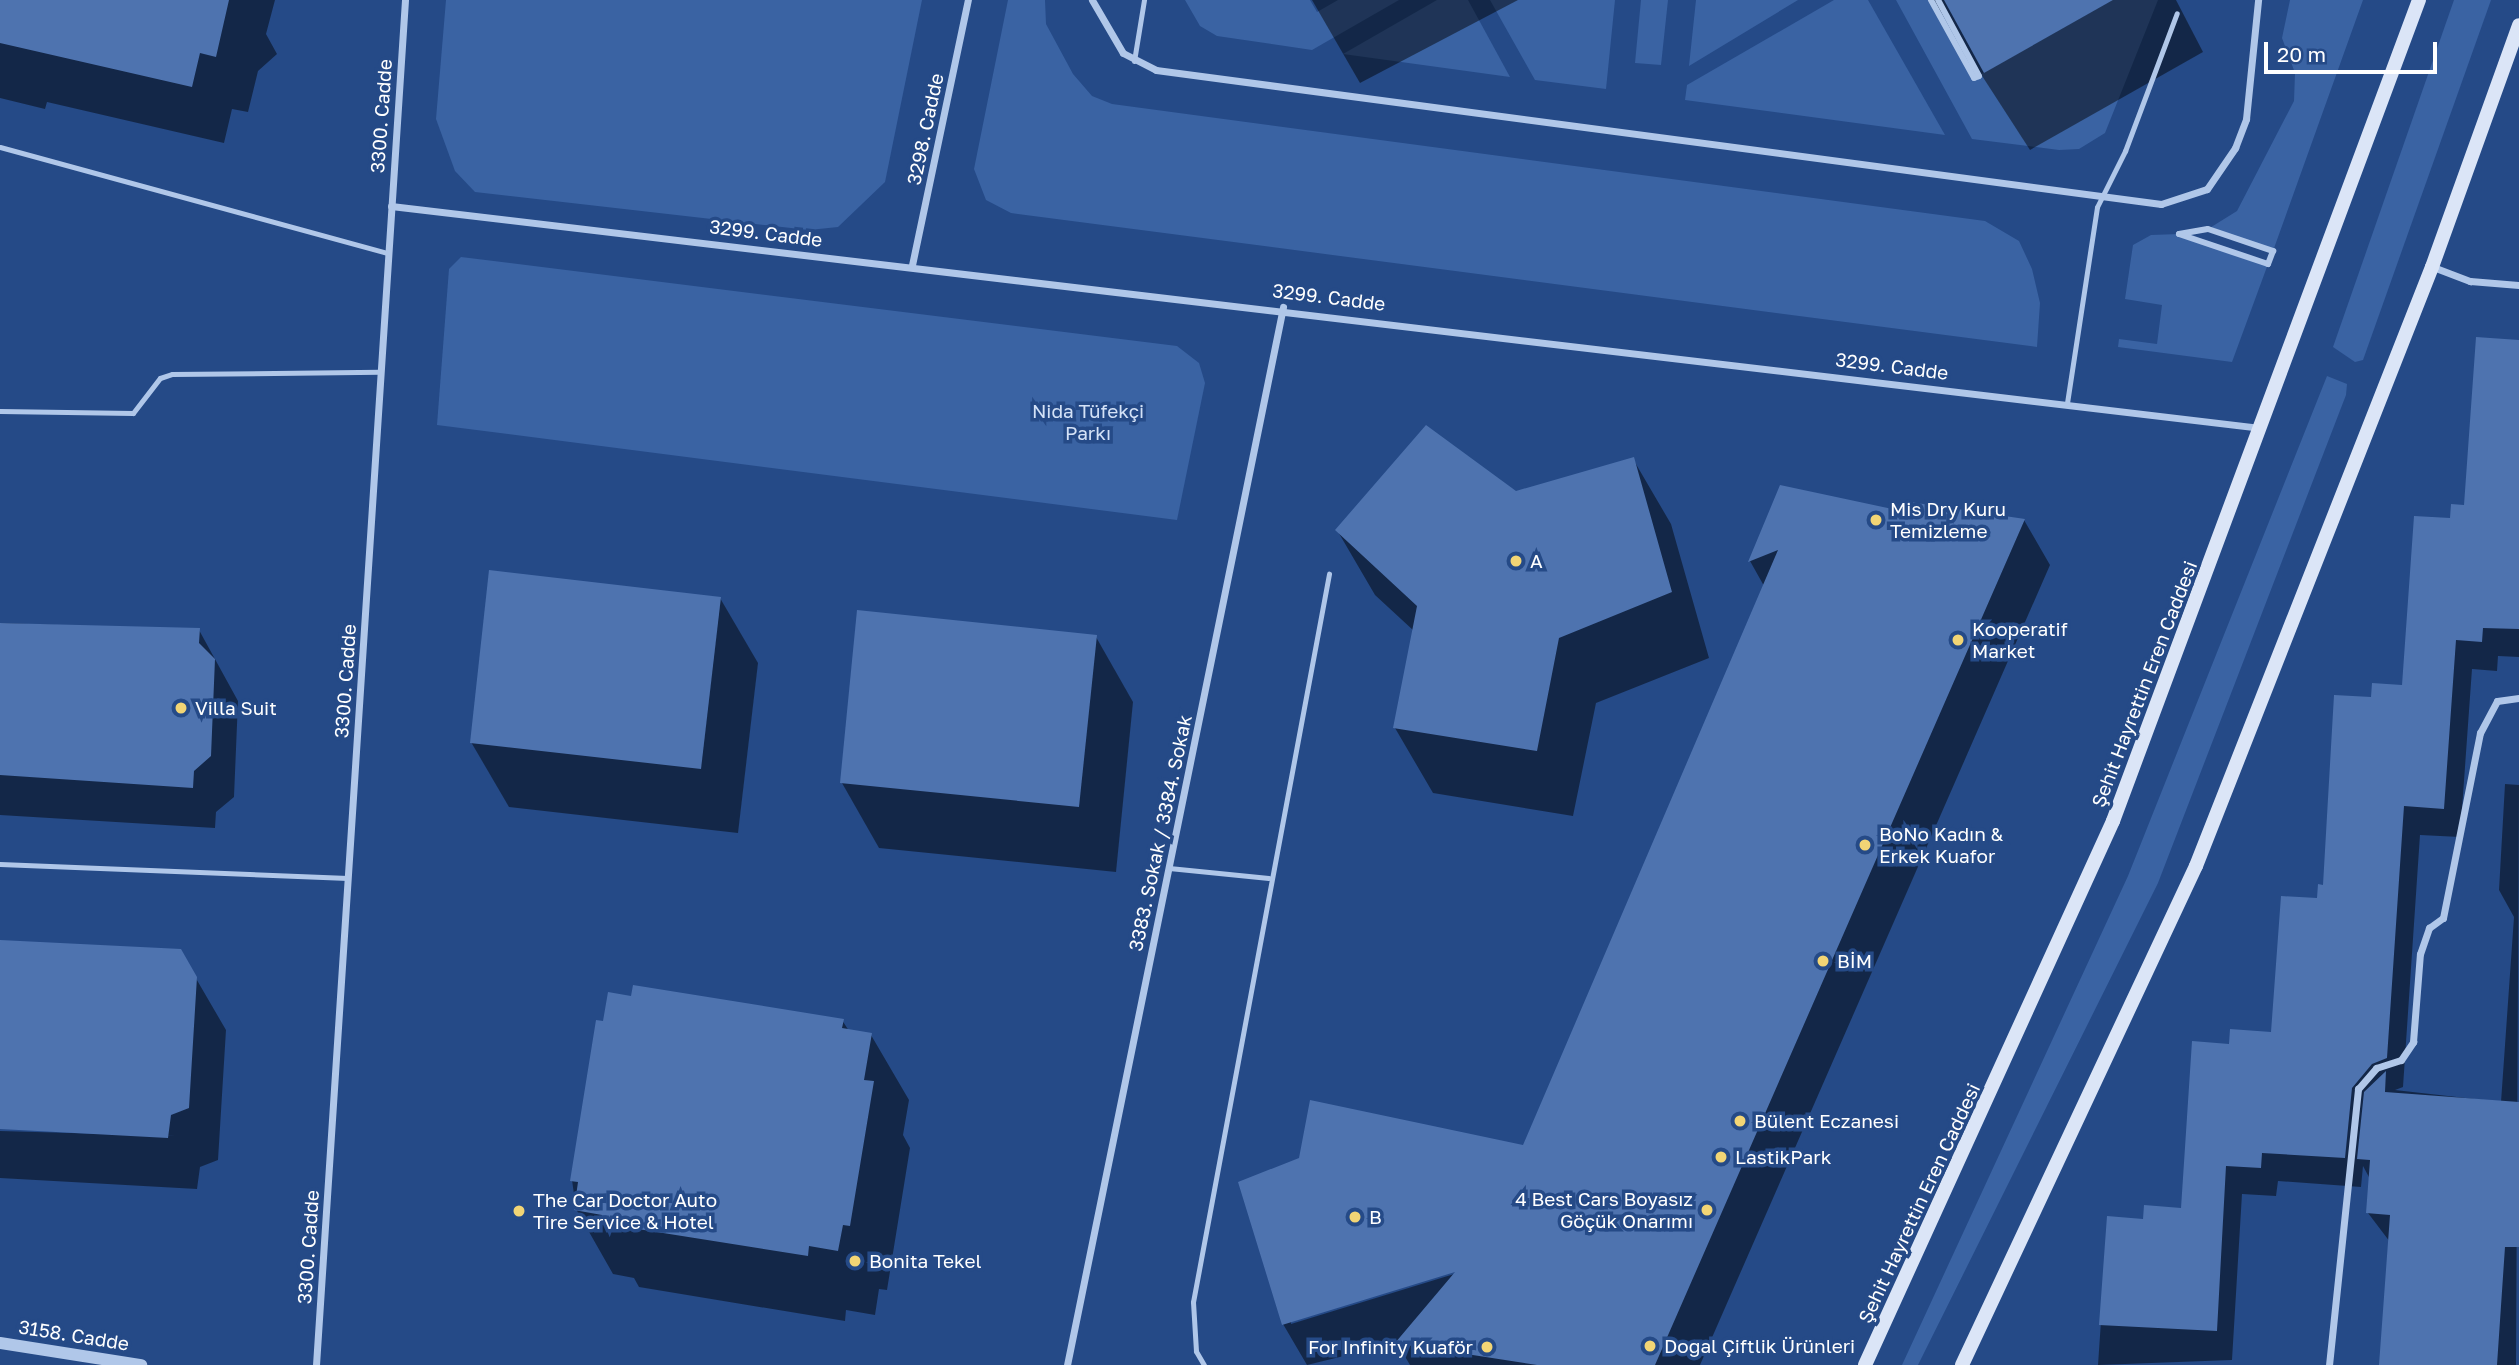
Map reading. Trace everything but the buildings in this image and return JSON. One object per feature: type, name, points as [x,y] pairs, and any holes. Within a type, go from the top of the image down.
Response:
[{"type":"main road","name":"Şehit Hayrettin Eren Caddesi","points":[[1865,1365],[2095,865],[2262,428],[2419,0]]},
{"type":"main road","points":[[1962,1365],[2196,866],[2432,267],[2519,25]]},
{"type":"street","name":"3300. Cadde","points":[[316,1365],[405,0]]},
{"type":"street","name":"3298. Cadde","points":[[912,265],[968,0]]},
{"type":"street","points":[[1092,0],[1110,38],[1134,61],[1175,73],[2161,204],[2193,196],[2218,178],[2246,119],[2258,0]]},
{"type":"street","points":[[1931,0],[1974,78],[1979,76],[1938,0]]},
{"type":"street","name":"3299. Cadde","points":[[391,206],[1283,307],[2262,428]]},
{"type":"street","points":[[2208,229],[2273,251],[2268,264],[2179,234],[2208,229]]},
{"type":"street","points":[[2432,267],[2470,281],[2519,285]]},
{"type":"street","name":"3383. Sokak / 3384. Sokak","points":[[1067,1365],[1283,307]]},
{"type":"street","points":[[2329,1365],[2358,1089],[2376,1068],[2401,1060],[2413,1042],[2420,954],[2429,928],[2443,918],[2480,733],[2497,701],[2519,698]]},
{"type":"street","name":"3158. Cadde","points":[[0,1343],[141,1365]]},
{"type":"lane","points":[[1134,61],[1144,0]]},
{"type":"lane","points":[[2067,403],[2100,196],[2125,151],[2177,13]]},
{"type":"lane","points":[[0,146],[388,253]]},
{"type":"lane","points":[[0,411],[133,413],[160,378],[172,374],[380,372]]},
{"type":"lane","points":[[1204,1365],[1196,1351],[1193,1302],[1269,878],[1329,574]]},
{"type":"lane","points":[[0,864],[348,878]]},
{"type":"lane","points":[[1169,868],[1269,878]]},
{"type":"green space","points":[[446,0],[922,0],[885,182],[838,227],[809,230],[475,192],[455,171],[436,119]]},
{"type":"green space","points":[[1008,0],[1045,0],[1046,24],[1073,74],[1092,96],[1112,104],[1985,221],[2019,241],[2032,269],[2040,303],[2037,347],[1011,213],[986,200],[974,169]]},
{"type":"green space","points":[[1185,0],[1310,0],[1317,12],[1338,0],[1399,0],[1312,50],[1217,36],[1200,26]]},
{"type":"green space","points":[[1437,0],[1468,0],[1510,77],[1343,54]]},
{"type":"green space","points":[[1490,0],[1615,0],[1606,89],[1535,80]]},
{"type":"green space","points":[[1641,0],[1668,0],[1661,65],[1635,63]]},
{"type":"green space","points":[[1696,0],[1798,0],[1689,66]]},
{"type":"green space","points":[[1834,0],[1868,0],[1945,135],[1685,100],[1687,85]]},
{"type":"green space","points":[[1896,0],[1931,0],[1974,78],[2113,0],[2158,0],[2105,133],[2079,149],[2059,150],[1972,139]]},
{"type":"green space","points":[[2290,0],[2363,0],[2273,251],[2208,229],[2237,211],[2294,101],[2295,73],[2282,38]]},
{"type":"green space","points":[[2454,0],[2491,0],[2363,360],[2355,362],[2333,347]]},
{"type":"green space","points":[[2179,234],[2268,264],[2232,362],[2118,347],[2119,339],[2157,344],[2162,305],[2125,299],[2133,245],[2151,235]]},
{"type":"green space","name":"Nida Tüfekçi Parkı","points":[[461,257],[1177,346],[1199,363],[1205,383],[1177,520],[437,425],[449,269]]},
{"type":"green space","points":[[2327,376],[2347,384],[2346,395],[2158,883],[1918,1365],[1902,1365],[2128,876]]},
{"type":"place","name":"Mis Dry Kuru Temizleme","points":[[1876,520]]},
{"type":"place","name":"A","points":[[1516,561]]},
{"type":"place","name":"Kooperatif Market","points":[[1958,640]]},
{"type":"place","name":"Villa Suit","points":[[181,708]]},
{"type":"place","name":"BoNo Kadın & Erkek Kuafor","points":[[1865,845]]},
{"type":"place","name":"BİM","points":[[1823,961]]},
{"type":"place","name":"Bülent Eczanesi","points":[[1740,1121]]},
{"type":"place","name":"LastikPark","points":[[1721,1157]]},
{"type":"place","name":"4 Best Cars Boyasız Göçük Onarımı","points":[[1707,1210]]},
{"type":"place","name":"The Car Doctor Auto Tire Service & Hotel","points":[[519,1211]]},
{"type":"place","name":"B","points":[[1355,1217]]},
{"type":"place","name":"Bonita Tekel","points":[[855,1261]]},
{"type":"place","name":"Doğal Çiftlik Ürünleri","points":[[1650,1346]]},
{"type":"place","name":"For Infinity Kuaför","points":[[1487,1347]]}]
